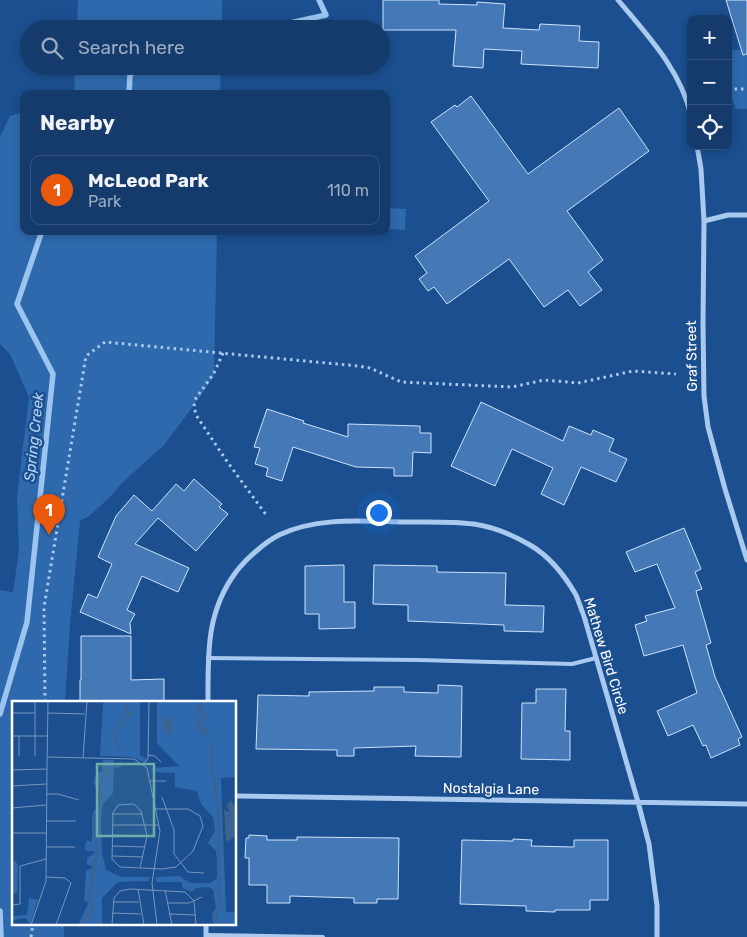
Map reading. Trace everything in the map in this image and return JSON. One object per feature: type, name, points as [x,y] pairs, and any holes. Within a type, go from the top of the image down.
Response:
[{"type":"street","points":[[618,0],[663,55],[689,105]]},
{"type":"street","name":"Graf Street","points":[[698,150],[701,169],[704,221],[702,324],[704,396],[708,427],[747,560]]},
{"type":"street","points":[[704,221],[728,214],[747,215]]},
{"type":"street","name":"Mathew Bird Circle","points":[[208,701],[208,658],[216,608],[225,589],[237,571],[252,555],[279,535],[309,525],[362,521],[474,524],[513,536],[532,546],[549,559],[564,577],[575,595],[584,616],[649,844],[657,906],[657,937]]},
{"type":"street","name":"Nostalgia Lane","points":[[236,796],[747,804]]},
{"type":"lane","points":[[208,658],[572,664],[596,658]]},
{"type":"lane","points":[[206,936],[322,937]]},
{"type":"path","points":[[732,89],[747,89]]},
{"type":"path","points":[[45,701],[44,607],[86,356],[104,342],[370,368],[401,382],[512,387],[544,380],[578,383],[633,371],[676,374]]},
{"type":"path","points":[[223,353],[214,373],[196,398],[194,406],[196,415],[267,516]]},
{"type":"path","points":[[31,937],[32,924]]},
{"type":"shaded area","points":[[78,0],[222,0],[222,20],[77,20]]},
{"type":"shaded area","points":[[732,50],[747,50],[747,109],[736,109],[732,98]]},
{"type":"shaded area","points":[[75,75],[221,75],[220,90],[74,90]]},
{"type":"shaded area","points":[[20,113],[20,235],[217,235],[214,376],[164,445],[122,483],[109,498],[89,516],[80,521],[65,701],[12,701],[12,924],[64,924],[64,937],[0,937],[0,590],[13,592],[19,550],[17,497],[29,397],[10,354],[0,344],[0,137],[10,116]]},
{"type":"shaded area","points":[[390,208],[406,209],[405,230],[390,229]]},
{"type":"building","points":[[383,0],[439,0],[439,4],[477,5],[477,2],[505,4],[503,28],[539,30],[540,24],[580,26],[579,41],[599,42],[598,68],[521,64],[522,51],[484,49],[483,68],[453,66],[456,30],[390,30],[390,20],[383,20]]},
{"type":"building","points":[[726,0],[747,0],[747,54],[743,55]]},
{"type":"building","points":[[471,96],[528,174],[619,108],[649,151],[567,211],[603,260],[588,272],[602,290],[580,306],[568,290],[544,307],[509,259],[447,304],[434,287],[428,291],[419,279],[427,273],[415,256],[489,201],[431,122],[455,105],[457,107]]},
{"type":"building","points":[[481,402],[563,441],[569,426],[591,435],[593,430],[614,439],[609,451],[627,459],[616,482],[581,467],[564,505],[541,494],[553,468],[512,449],[495,486],[451,466]]},
{"type":"building","points":[[267,409],[348,437],[348,424],[420,426],[420,433],[431,433],[431,453],[413,452],[412,476],[394,476],[394,468],[356,467],[293,447],[282,481],[266,476],[268,468],[255,464],[260,448],[254,447]]},
{"type":"building","points":[[194,479],[222,504],[219,507],[228,514],[196,551],[158,518],[135,544],[189,568],[178,592],[142,576],[127,610],[135,614],[130,623],[131,634],[80,612],[88,594],[97,598],[112,564],[98,557],[116,516],[134,495],[152,511],[176,484],[184,491]]},
{"type":"building","points":[[684,528],[701,569],[695,572],[702,589],[696,591],[711,643],[706,645],[715,677],[742,737],[738,739],[740,745],[711,758],[706,745],[703,746],[693,725],[668,736],[657,711],[697,693],[683,645],[644,656],[635,625],[647,621],[645,616],[675,608],[657,564],[635,572],[626,552]]},
{"type":"building","points":[[344,565],[344,602],[355,602],[355,628],[319,629],[319,614],[305,614],[305,566]]},
{"type":"building","points":[[374,565],[437,566],[437,572],[506,573],[505,605],[544,606],[543,632],[504,631],[504,625],[408,621],[408,605],[373,604]]},
{"type":"building","points":[[81,636],[131,636],[131,680],[164,679],[164,701],[80,701]]},
{"type":"building","points":[[438,685],[462,686],[461,757],[415,756],[416,746],[354,748],[354,756],[337,756],[337,750],[256,749],[258,695],[309,696],[309,692],[374,691],[374,687],[404,687],[404,692],[438,693]]},
{"type":"building","points":[[536,689],[566,689],[565,731],[570,731],[570,760],[521,759],[522,703],[536,703]]},
{"type":"building","points":[[249,835],[267,836],[267,840],[297,840],[297,837],[399,838],[398,899],[377,899],[377,903],[354,903],[354,898],[290,896],[290,903],[267,903],[267,885],[249,885],[249,858],[245,858],[246,838],[249,838]]},
{"type":"building","points":[[513,839],[532,840],[531,846],[574,847],[574,840],[608,840],[608,900],[590,900],[590,910],[555,910],[555,912],[526,911],[526,906],[460,904],[462,840],[513,841]]},
{"type":"waterway","name":"Spring Creek","points":[[304,20],[326,15],[319,0]]},
{"type":"waterway","name":"Spring Creek","points":[[129,90],[130,75]]},
{"type":"waterway","name":"Spring Creek","points":[[0,714],[27,622],[53,374],[17,304],[41,235]]},
{"type":"waterway","name":"Spring Creek","points":[[0,911],[1,937]]},
{"type":"place","name":"McLeod Park","points":[[49,535]]}]
